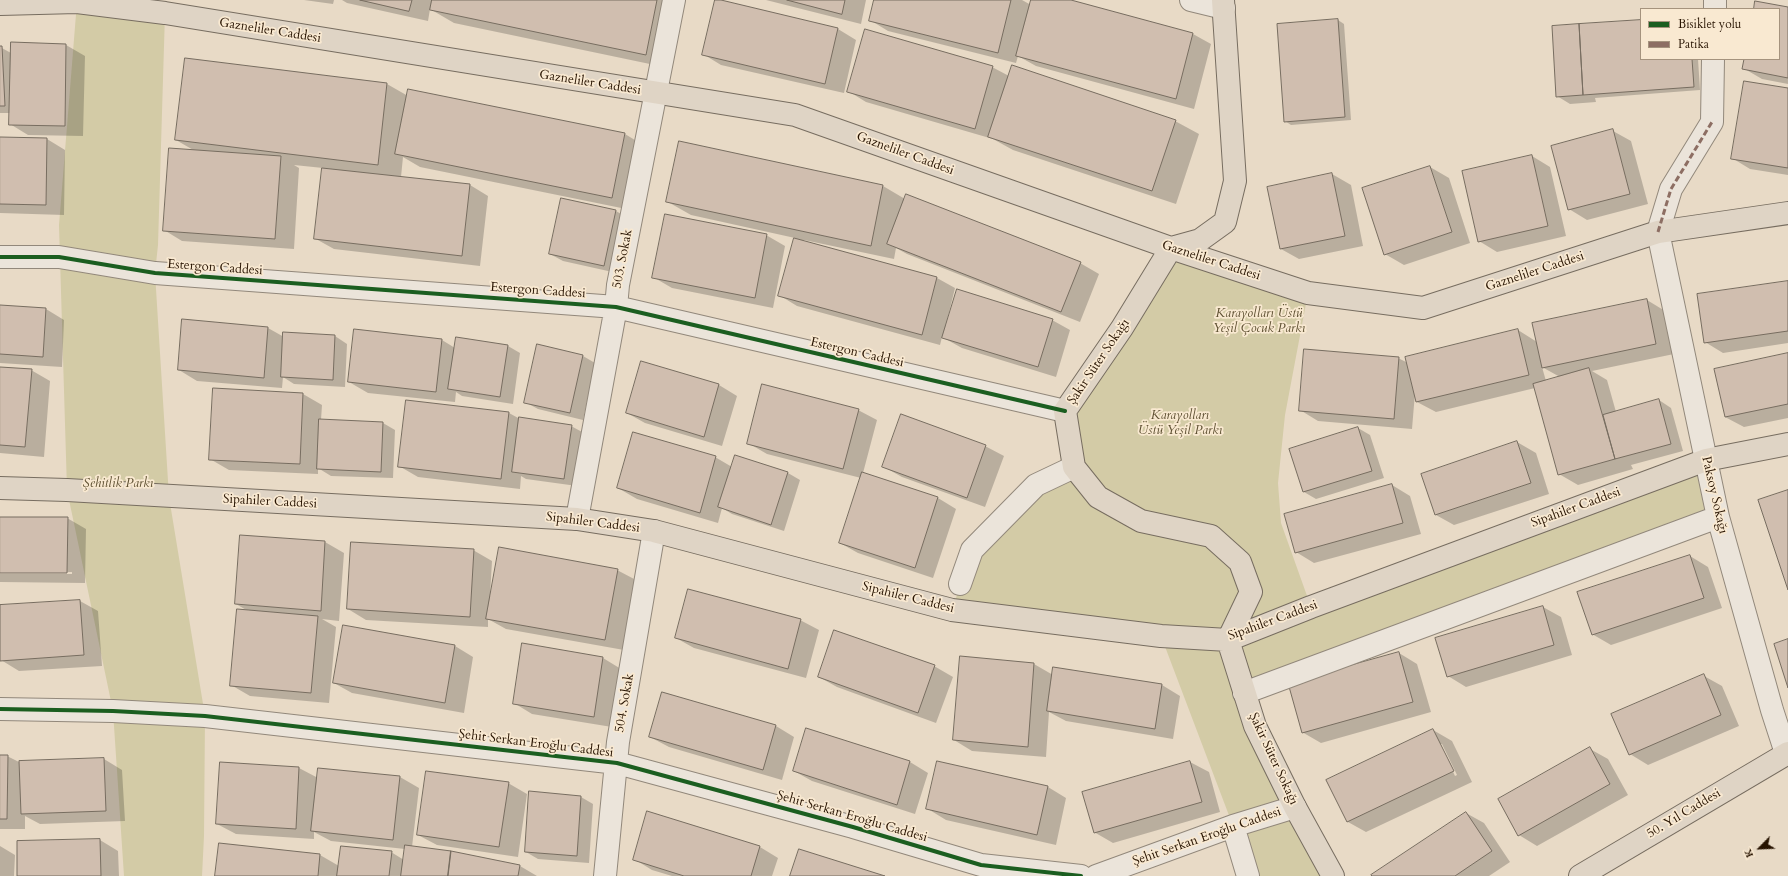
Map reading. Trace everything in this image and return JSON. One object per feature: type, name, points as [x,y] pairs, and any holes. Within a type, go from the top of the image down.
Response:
[{"type":"main road","name":"Gazneliler Caddesi","points":[[0,4],[77,2],[133,4],[794,115],[1171,248],[1308,293],[1423,308],[1658,232],[1788,214]]},
{"type":"main road","points":[[1171,248],[1200,240],[1225,222],[1235,181],[1223,4]]},
{"type":"main road","name":"Şakir Süter Sokağı","points":[[1074,467],[1065,411],[1122,328],[1171,248]]},
{"type":"main road","name":"Sipahiler Caddesi","points":[[0,488],[67,490],[577,519],[654,531],[952,610],[1161,636],[1228,640],[1311,607],[1706,460],[1788,444]]},
{"type":"main road","points":[[1074,467],[1098,496],[1141,521],[1211,536],[1240,562],[1251,592],[1228,640]]},
{"type":"main road","name":"Şakir Süter Sokağı","points":[[1228,640],[1255,726],[1295,807],[1333,876]]},
{"type":"main road","name":"50. Yıl Caddesi","points":[[1580,876],[1787,753]]},
{"type":"street","name":"503. Sokak","points":[[577,519],[616,307],[618,285],[657,93],[674,0]]},
{"type":"street","points":[[1191,0],[1223,4]]},
{"type":"street","points":[[1658,232],[1671,189],[1712,122],[1713,60]]},
{"type":"street","name":"Paksoy Sokağı","points":[[1658,232],[1718,517],[1772,710],[1787,753]]},
{"type":"street","name":"Estergon Caddesi","points":[[0,256],[59,257],[155,273],[616,307],[1065,411]]},
{"type":"street","points":[[960,584],[972,550],[1036,485],[1074,467]]},
{"type":"street","points":[[1244,693],[1718,517]]},
{"type":"street","name":"504. Sokak","points":[[605,876],[618,742],[654,531]]},
{"type":"street","name":"Şehit Serkan Eroğlu Caddesi","points":[[0,709],[113,711],[205,716],[617,763],[853,827],[981,864],[1081,876]]},
{"type":"street","name":"Şehit Serkan Eroğlu Caddesi","points":[[1096,876],[1233,826],[1295,807]]},
{"type":"street","points":[[1233,826],[1248,876]]},
{"type":"green space","name":"Şehitlik Parkı","points":[[77,2],[165,13],[158,245],[155,273],[169,497],[205,716],[204,836],[202,876],[124,876],[113,711],[67,490],[59,225]]},
{"type":"green space","points":[[1171,248],[1308,293],[1285,415],[1278,483],[1281,523],[1311,607],[1706,460],[1718,517],[1244,693],[1333,876],[1248,876],[1233,826],[1161,636],[952,610],[972,550],[1074,467],[1065,411]]},
{"type":"building","points":[[360,0],[412,0],[409,11]]},
{"type":"building","points":[[432,0],[657,0],[646,55],[430,10]]},
{"type":"building","points":[[715,0],[721,0],[838,28],[825,84],[702,55]]},
{"type":"building","points":[[787,0],[845,0],[842,14]]},
{"type":"building","points":[[874,0],[1011,0],[998,53],[869,21]]},
{"type":"building","points":[[1031,0],[1071,0],[1193,33],[1176,99],[1016,56]]},
{"type":"building","points":[[1755,1],[1788,7],[1788,78],[1742,69],[1744,60],[1780,60],[1780,8],[1754,8]]},
{"type":"building","points":[[1338,19],[1345,117],[1284,122],[1277,24]]},
{"type":"building","points":[[1640,20],[1640,60],[1692,60],[1694,87],[1583,95],[1579,24]]},
{"type":"building","points":[[1579,24],[1583,95],[1556,97],[1552,26]]},
{"type":"building","points":[[865,29],[993,66],[975,129],[847,92]]},
{"type":"building","points":[[11,42],[66,44],[65,126],[9,125]]},
{"type":"building","points":[[0,46],[2,46],[5,106],[0,106]]},
{"type":"building","points":[[185,58],[387,83],[378,165],[175,140]]},
{"type":"building","points":[[1012,65],[1176,120],[1152,191],[988,137]]},
{"type":"building","points":[[1744,81],[1788,88],[1788,168],[1731,159]]},
{"type":"building","points":[[408,89],[625,133],[612,198],[395,154]]},
{"type":"building","points":[[1613,129],[1630,194],[1568,210],[1551,146]]},
{"type":"building","points":[[0,137],[47,138],[46,205],[0,204]]},
{"type":"building","points":[[679,141],[883,185],[871,246],[666,202]]},
{"type":"building","points":[[169,148],[281,156],[275,239],[163,231]]},
{"type":"building","points":[[1532,155],[1548,226],[1478,242],[1462,171]]},
{"type":"building","points":[[1430,166],[1452,232],[1384,255],[1362,188]]},
{"type":"building","points":[[322,168],[470,184],[462,256],[314,239]]},
{"type":"building","points":[[1332,173],[1345,236],[1280,249],[1267,187]]},
{"type":"building","points":[[906,194],[1081,262],[1061,312],[887,244]]},
{"type":"building","points":[[561,198],[616,210],[604,266],[549,254]]},
{"type":"building","points":[[665,214],[767,234],[755,298],[652,278]]},
{"type":"building","points":[[794,238],[937,277],[922,335],[778,296]]},
{"type":"building","points":[[1788,281],[1788,331],[1704,343],[1697,294]]},
{"type":"building","points":[[957,289],[1053,319],[1038,367],[942,338]]},
{"type":"building","points":[[1647,299],[1656,344],[1542,368],[1532,323]]},
{"type":"building","points":[[0,305],[46,308],[43,357],[0,354]]},
{"type":"building","points":[[182,319],[268,327],[264,378],[178,370]]},
{"type":"building","points":[[354,329],[442,339],[436,392],[348,382]]},
{"type":"building","points":[[1518,329],[1529,375],[1416,402],[1405,357]]},
{"type":"building","points":[[283,332],[335,335],[333,380],[281,377]]},
{"type":"building","points":[[456,337],[508,345],[500,397],[448,389]]},
{"type":"building","points":[[537,344],[583,355],[570,413],[524,403]]},
{"type":"building","points":[[1304,349],[1399,357],[1394,419],[1299,411]]},
{"type":"building","points":[[1788,353],[1788,404],[1725,417],[1714,369]]},
{"type":"building","points":[[641,361],[719,384],[704,437],[626,413]]},
{"type":"building","points":[[0,367],[32,369],[25,447],[0,445]]},
{"type":"building","points":[[1589,368],[1615,459],[1558,475],[1533,384]]},
{"type":"building","points":[[762,384],[859,409],[843,469],[747,444]]},
{"type":"building","points":[[213,388],[303,393],[300,464],[209,460]]},
{"type":"building","points":[[1659,399],[1671,444],[1615,459],[1603,415]]},
{"type":"building","points":[[406,400],[509,412],[501,479],[398,467]]},
{"type":"building","points":[[901,414],[986,445],[967,498],[882,467]]},
{"type":"building","points":[[519,417],[572,425],[564,479],[512,472]]},
{"type":"building","points":[[319,419],[383,422],[381,472],[317,469]]},
{"type":"building","points":[[1358,427],[1372,471],[1303,492],[1289,449]]},
{"type":"building","points":[[633,432],[716,456],[700,513],[617,488]]},
{"type":"building","points":[[1517,441],[1531,483],[1435,515],[1421,474]]},
{"type":"building","points":[[735,455],[788,472],[771,525],[718,507]]},
{"type":"building","points":[[862,472],[938,497],[915,568],[839,543]]},
{"type":"building","points":[[1392,484],[1403,523],[1295,553],[1284,514]]},
{"type":"building","points":[[1788,490],[1788,590],[1758,500]]},
{"type":"building","points":[[0,517],[68,517],[67,573],[0,573]]},
{"type":"building","points":[[240,535],[325,541],[321,611],[235,604]]},
{"type":"building","points":[[351,542],[474,549],[470,617],[347,609]]},
{"type":"building","points":[[499,547],[618,569],[605,640],[486,619]]},
{"type":"building","points":[[1690,555],[1704,598],[1592,635],[1577,592]]},
{"type":"building","points":[[688,589],[801,619],[788,669],[675,638]]},
{"type":"building","points":[[80,600],[84,655],[0,661],[0,605]]},
{"type":"building","points":[[1543,606],[1554,645],[1447,677],[1435,638]]},
{"type":"building","points":[[237,609],[318,616],[311,693],[230,686]]},
{"type":"building","points":[[343,625],[455,645],[445,703],[333,683]]},
{"type":"building","points":[[834,630],[935,665],[918,713],[818,677]]},
{"type":"building","points":[[1788,639],[1788,688],[1774,644]]},
{"type":"building","points":[[522,643],[603,657],[594,717],[513,704]]},
{"type":"building","points":[[1399,652],[1413,702],[1302,733],[1288,683]]},
{"type":"building","points":[[960,656],[1034,663],[1028,747],[953,740]]},
{"type":"building","points":[[1053,667],[1162,684],[1155,729],[1047,711]]},
{"type":"building","points":[[1704,674],[1721,715],[1629,755],[1611,714]]},
{"type":"building","points":[[662,692],[776,725],[763,770],[649,737]]},
{"type":"building","points":[[806,728],[910,761],[897,805],[793,771]]},
{"type":"building","points":[[1433,729],[1454,771],[1347,822],[1326,780]]},
{"type":"building","points":[[1590,747],[1610,784],[1518,836],[1498,799]]},
{"type":"building","points":[[0,755],[8,755],[7,819],[0,819]]},
{"type":"building","points":[[104,758],[106,811],[21,814],[19,761]]},
{"type":"building","points":[[937,761],[1048,786],[1037,835],[926,809]]},
{"type":"building","points":[[1190,761],[1202,802],[1094,833],[1082,792]]},
{"type":"building","points":[[220,762],[299,767],[296,829],[216,824]]},
{"type":"building","points":[[318,768],[400,776],[393,840],[311,831]]},
{"type":"building","points":[[426,771],[509,782],[499,847],[417,835]]},
{"type":"building","points":[[529,791],[581,796],[577,856],[525,852]]},
{"type":"building","points":[[647,811],[760,846],[751,876],[684,876],[633,860]]},
{"type":"building","points":[[1466,812],[1492,851],[1455,876],[1371,875]]},
{"type":"building","points":[[100,839],[101,876],[17,876],[17,841]]},
{"type":"building","points":[[219,843],[320,854],[318,876],[215,876]]},
{"type":"building","points":[[405,845],[451,851],[448,876],[401,876]]},
{"type":"building","points":[[341,846],[392,851],[389,876],[337,876]]},
{"type":"building","points":[[799,849],[885,876],[790,876]]},
{"type":"building","points":[[451,851],[520,865],[518,876],[448,876]]},
{"type":"marked path","points":[[1658,232],[1671,189],[1712,122]]},
{"type":"cycle path","points":[[0,257],[59,257],[155,273],[616,307],[1065,411]]},
{"type":"cycle path","points":[[0,709],[113,711],[205,716],[617,763],[853,827],[981,865],[1081,876]]},
{"type":"park label","name":"Karayolları Üstü Yeşil Çocuk Parkı","points":[[1259,322]]},
{"type":"park label","name":"Karayolları Üstü Yeşil Parkı","points":[[1180,424]]}]
